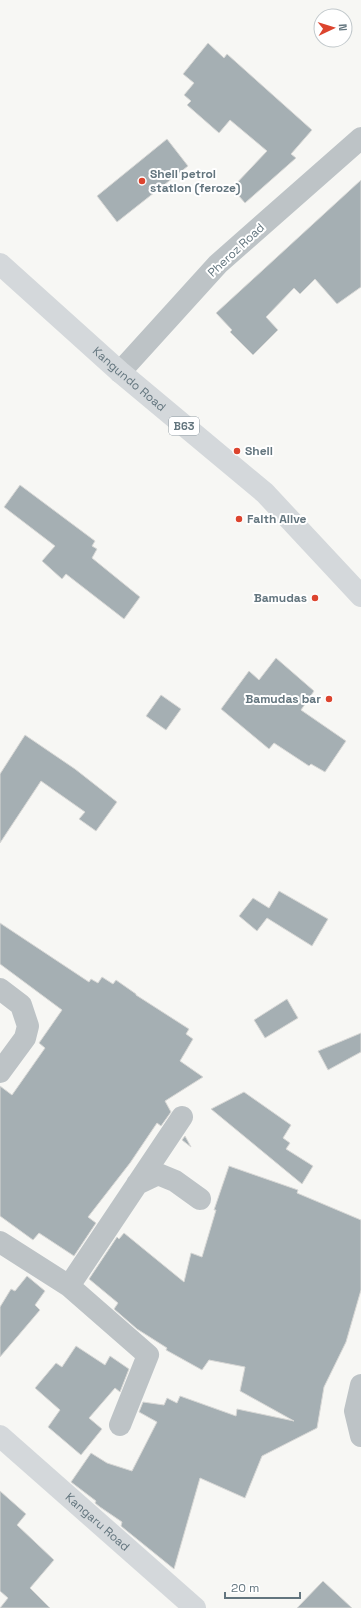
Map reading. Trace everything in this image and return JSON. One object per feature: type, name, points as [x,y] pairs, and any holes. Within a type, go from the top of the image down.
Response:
[{"type":"main road","name":"Kangundo Road","points":[[0,264],[120,372],[265,493],[361,596]]},
{"type":"main road","name":"Kangaru Road","points":[[0,1436],[195,1608]]},
{"type":"street","name":"Pheroz Road","points":[[120,372],[218,264],[361,138]]},
{"type":"street","points":[[0,989],[21,1005],[28,1026],[25,1038],[0,1072]]},
{"type":"street","points":[[68,1286],[182,1117]]},
{"type":"street","points":[[137,1184],[158,1174],[175,1181],[200,1199]]},
{"type":"street","points":[[0,1242],[68,1286],[148,1355],[120,1425]]},
{"type":"street","points":[[361,1385],[355,1411],[361,1436]]},
{"type":"building","points":[[208,43],[224,58],[227,54],[312,130],[291,154],[296,158],[245,203],[232,188],[267,151],[230,120],[219,133],[187,105],[191,101],[184,95],[194,83],[183,74]]},
{"type":"building","name":"Shell petrol station (feroze)","points":[[167,139],[188,166],[117,222],[97,196]]},
{"type":"building","points":[[361,180],[361,287],[337,304],[315,279],[300,294],[294,288],[266,317],[278,330],[253,355],[230,332],[232,330],[216,313]]},
{"type":"building","points":[[20,485],[95,541],[92,546],[97,549],[92,558],[140,597],[124,619],[66,574],[62,579],[42,561],[55,546],[4,507]]},
{"type":"building","points":[[276,658],[314,691],[301,710],[346,741],[325,772],[311,764],[309,766],[274,743],[269,749],[221,709],[249,671],[259,680]]},
{"type":"building","points":[[161,695],[181,709],[166,730],[146,716]]},
{"type":"building","points":[[25,735],[75,769],[117,802],[96,831],[79,819],[85,812],[41,781],[0,843],[0,774]]},
{"type":"building","points":[[279,891],[328,919],[312,946],[267,918],[257,931],[239,916],[253,898],[269,908]]},
{"type":"building","points":[[0,923],[89,982],[91,979],[98,983],[102,977],[113,984],[116,980],[136,995],[189,1029],[186,1034],[193,1039],[180,1061],[203,1077],[165,1101],[171,1112],[161,1126],[157,1123],[130,1163],[88,1217],[96,1223],[74,1256],[39,1233],[33,1240],[0,1216],[0,1086],[12,1095],[45,1048],[39,1043],[62,1010],[0,964]]},
{"type":"building","points":[[287,999],[298,1018],[265,1038],[254,1020]]},
{"type":"building","points":[[361,1033],[361,1052],[328,1070],[318,1051]]},
{"type":"building","points":[[244,1092],[291,1125],[283,1138],[290,1143],[286,1149],[313,1166],[302,1184],[211,1109]]},
{"type":"building","points":[[185,1136],[191,1147],[182,1140]]},
{"type":"building","points":[[229,1166],[298,1190],[297,1193],[361,1220],[361,1290],[346,1342],[324,1387],[317,1428],[262,1456],[245,1498],[200,1478],[174,1569],[121,1526],[122,1522],[100,1507],[95,1503],[96,1501],[71,1482],[91,1453],[107,1463],[132,1471],[157,1422],[139,1412],[143,1402],[164,1405],[167,1398],[177,1403],[180,1396],[236,1416],[237,1409],[294,1421],[240,1391],[245,1367],[209,1360],[202,1370],[166,1350],[167,1348],[137,1329],[114,1309],[118,1303],[89,1279],[117,1237],[119,1239],[124,1233],[184,1282],[191,1253],[202,1257],[216,1210],[214,1210]]},
{"type":"building","points":[[27,1276],[45,1291],[35,1305],[40,1310],[0,1357],[0,1307],[11,1289],[15,1291]]},
{"type":"building","points":[[76,1346],[105,1365],[110,1356],[129,1369],[120,1392],[115,1388],[89,1418],[102,1429],[81,1455],[48,1427],[60,1410],[35,1388],[56,1363],[62,1367]]},
{"type":"building","points":[[0,1491],[26,1514],[17,1525],[54,1560],[30,1588],[50,1608],[0,1608],[8,1598],[0,1591]]},
{"type":"building","points":[[323,1581],[352,1608],[297,1608]]},
{"type":"place","name":"Shell petrol station (feroze)","points":[[142,181]]},
{"type":"place","name":"Shell","points":[[237,451]]},
{"type":"place","name":"Faith Alive","points":[[239,519]]},
{"type":"place","name":"Bamudas","points":[[315,598]]},
{"type":"place","name":"Bamudas bar","points":[[329,699]]}]
